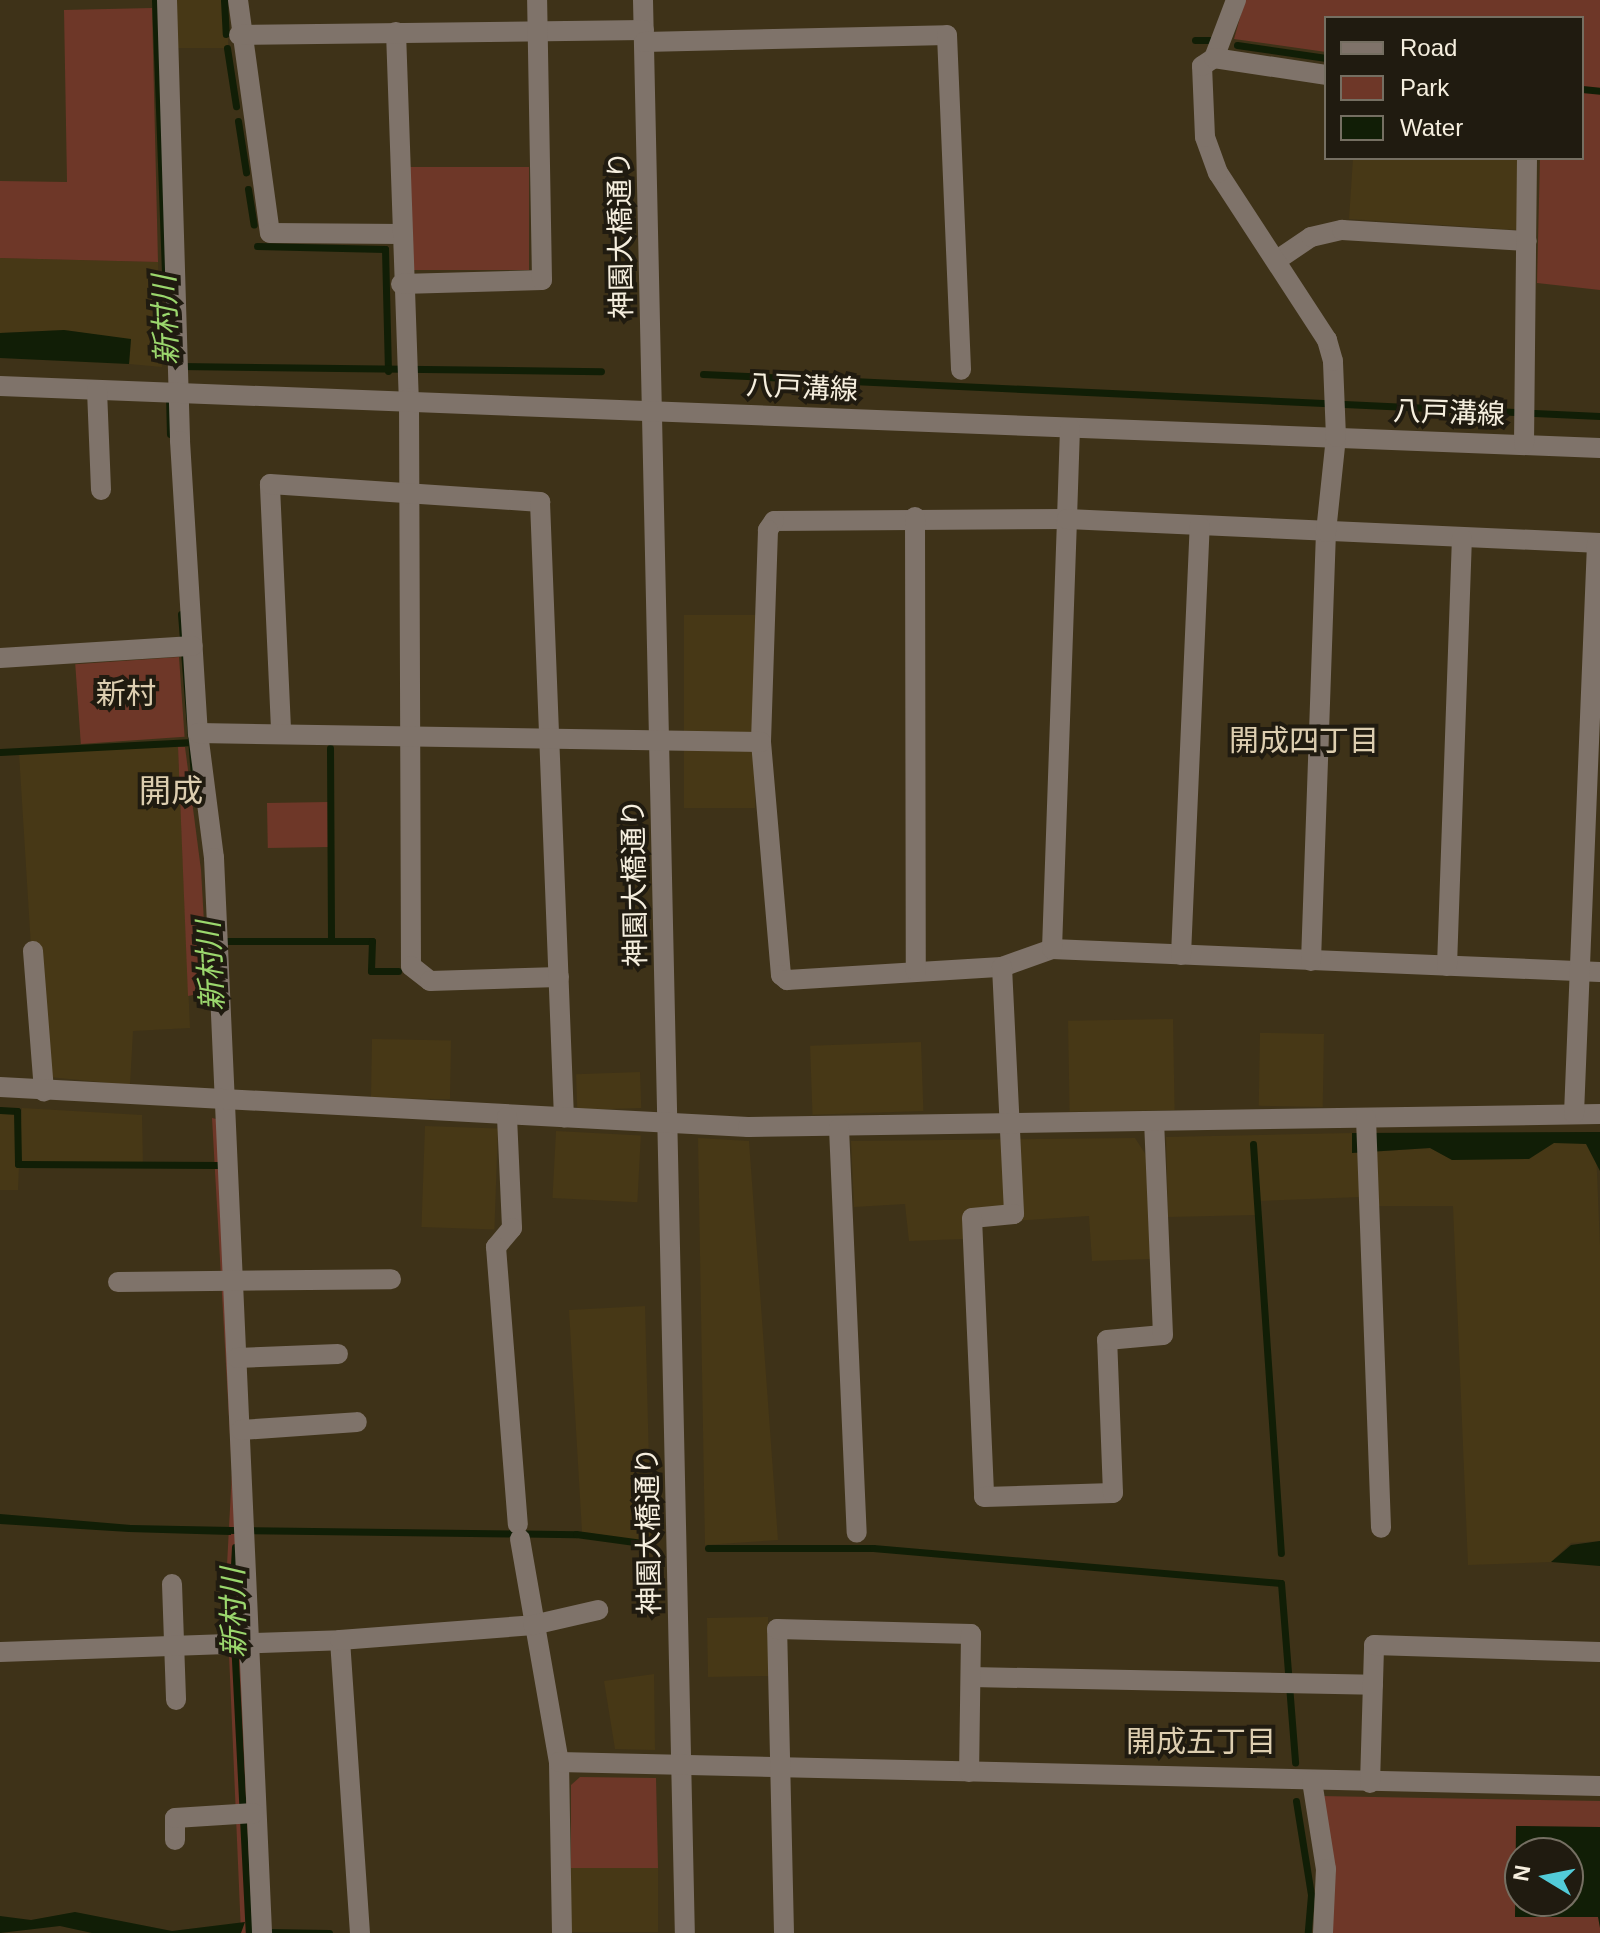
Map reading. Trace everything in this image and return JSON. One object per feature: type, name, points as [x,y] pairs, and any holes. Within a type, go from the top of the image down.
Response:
[{"type":"street","points":[[167,0],[178,366],[172,393],[184,646],[214,858],[216,1103],[227,1283],[237,1358],[241,1430],[234,1640],[254,1813],[262,1928]]},
{"type":"street","points":[[238,0],[239,35],[270,233],[402,234]]},
{"type":"street","points":[[401,284],[542,280],[537,0]]},
{"type":"street","name":"神園大橋通り","points":[[643,0],[685,1933]]},
{"type":"street","points":[[1236,0],[1214,58],[1202,66],[1205,137],[1218,173],[1327,340],[1335,407],[1336,437],[1326,532],[1311,961]]},
{"type":"street","points":[[239,35],[537,31],[644,36],[947,35],[961,370]]},
{"type":"street","points":[[396,32],[408,490],[411,966],[430,981],[559,977]]},
{"type":"street","points":[[1214,58],[1324,75]]},
{"type":"street","points":[[1524,424],[1527,160]]},
{"type":"street","points":[[1277,260],[1311,237],[1342,230],[1527,241]]},
{"type":"street","name":"八戸溝線","points":[[0,386],[172,393],[406,380],[653,408],[1070,428],[1336,437],[1524,424],[1600,448]]},
{"type":"street","points":[[97,390],[101,490]]},
{"type":"street","points":[[1052,949],[1070,428]]},
{"type":"street","points":[[281,729],[270,484],[408,490],[540,502],[552,739],[564,1118]]},
{"type":"street","points":[[915,517],[916,971]]},
{"type":"street","points":[[1574,1114],[1590,971],[1598,543],[1067,519],[915,517],[774,521],[761,742],[781,975],[787,980],[1002,967],[1052,949],[1590,971]]},
{"type":"street","points":[[1181,955],[1200,526]]},
{"type":"street","points":[[1447,966],[1462,538]]},
{"type":"street","points":[[0,658],[184,646]]},
{"type":"street","points":[[198,733],[281,729],[410,736],[552,739],[660,736],[761,742]]},
{"type":"street","points":[[33,951],[44,1092]]},
{"type":"street","points":[[1002,967],[1014,1214],[972,1218],[984,1497],[1113,1493],[1107,1340],[1163,1335],[1154,1122]]},
{"type":"street","points":[[0,1087],[216,1103],[839,1128],[1154,1122],[1366,1124],[1600,1114]]},
{"type":"street","points":[[507,1117],[512,1228],[496,1247],[519,1532],[559,1762],[562,1932]]},
{"type":"street","points":[[1366,1124],[1381,1528]]},
{"type":"street","points":[[839,1128],[857,1533]]},
{"type":"street","points":[[118,1282],[391,1279]]},
{"type":"street","points":[[237,1358],[338,1354]]},
{"type":"street","points":[[241,1430],[357,1422]]},
{"type":"street","points":[[172,1584],[176,1700]]},
{"type":"street","points":[[0,1652],[234,1640],[340,1640],[533,1625],[598,1610]]},
{"type":"street","points":[[784,1933],[777,1629],[971,1634],[969,1772]]},
{"type":"street","points":[[340,1640],[359,1928]]},
{"type":"street","points":[[1370,1783],[1374,1645],[1600,1652]]},
{"type":"street","points":[[971,1677],[1373,1685]]},
{"type":"street","points":[[559,1762],[1600,1786]]},
{"type":"street","points":[[1312,1781],[1326,1869],[1323,1933]]},
{"type":"street","points":[[175,1840],[175,1818],[254,1813]]},
{"type":"shaded area","points":[[173,0],[228,0],[228,48],[173,48]]},
{"type":"shaded area","points":[[1353,160],[1519,160],[1518,230],[1349,219]]},
{"type":"shaded area","points":[[0,258],[158,262],[162,367],[129,364],[131,340],[64,330],[0,333]]},
{"type":"shaded area","points":[[684,615],[755,615],[755,808],[684,808]]},
{"type":"shaded area","points":[[178,747],[190,1028],[133,1031],[130,1085],[39,1076],[19,753]]},
{"type":"shaded area","points":[[1173,1019],[1175,1110],[1070,1112],[1068,1021]]},
{"type":"shaded area","points":[[1260,1033],[1324,1034],[1323,1107],[1259,1106]]},
{"type":"shaded area","points":[[372,1039],[451,1040],[450,1099],[371,1098]]},
{"type":"shaded area","points":[[921,1042],[923,1111],[812,1115],[810,1046]]},
{"type":"shaded area","points":[[640,1072],[641,1108],[577,1110],[576,1074]]},
{"type":"shaded area","points":[[22,1108],[142,1115],[143,1165],[19,1165],[18,1190],[0,1190],[0,1114],[15,1114],[18,1165]]},
{"type":"shaded area","points":[[425,1126],[498,1129],[494,1229],[421,1227]]},
{"type":"shaded area","points":[[556,1131],[641,1135],[637,1202],[552,1198]]},
{"type":"shaded area","points":[[1587,1132],[1596,1149],[1600,1246],[1600,1541],[1571,1543],[1551,1562],[1468,1565],[1453,1206],[1363,1206],[1361,1197],[1257,1201],[1257,1215],[1168,1217],[1166,1137],[1352,1133],[1353,1153],[1430,1148],[1453,1160]]},
{"type":"shaded area","points":[[698,1138],[749,1141],[778,1540],[705,1545]]},
{"type":"shaded area","points":[[1135,1138],[1146,1155],[1151,1259],[1092,1261],[1089,1216],[964,1224],[964,1239],[909,1241],[905,1204],[854,1207],[851,1141]]},
{"type":"shaded area","points":[[645,1306],[651,1542],[582,1532],[569,1310]]},
{"type":"shaded area","points":[[768,1617],[769,1676],[708,1677],[707,1618]]},
{"type":"shaded area","points":[[654,1674],[655,1750],[615,1749],[604,1681]]},
{"type":"shaded area","points":[[571,1868],[658,1868],[658,1932],[571,1932]]},
{"type":"green space","points":[[1245,0],[1600,0],[1600,290],[1537,283],[1540,160],[1584,160],[1584,16],[1324,16],[1324,52],[1234,39]]},
{"type":"green space","points":[[152,8],[158,262],[0,258],[0,181],[67,182],[64,10]]},
{"type":"green space","points":[[410,167],[529,167],[529,270],[410,270]]},
{"type":"green space","points":[[179,657],[185,737],[81,744],[75,664]]},
{"type":"green space","points":[[178,747],[185,747],[201,870],[208,992],[188,996]]},
{"type":"green space","points":[[328,802],[329,847],[268,848],[267,803]]},
{"type":"green space","points":[[212,1118],[221,1120],[254,1933],[241,1933],[226,1584],[232,1471]]},
{"type":"green space","points":[[580,1777],[656,1778],[658,1868],[571,1868],[571,1785]]},
{"type":"green space","points":[[1319,1796],[1600,1801],[1600,1933],[1329,1933]]},
{"type":"water","points":[[64,330],[131,339],[129,364],[0,358],[0,333]]},
{"type":"water","points":[[1600,1132],[1600,1171],[1586,1144],[1554,1143],[1529,1159],[1452,1160],[1430,1148],[1352,1153],[1352,1133]]},
{"type":"water","points":[[0,1514],[131,1525],[232,1527],[231,1535],[129,1532],[0,1524]]},
{"type":"water","points":[[1600,1541],[1600,1566],[1551,1562],[1571,1545]]},
{"type":"water","points":[[1516,1826],[1600,1827],[1600,1928],[1598,1917],[1584,1917],[1584,1837],[1516,1837]]},
{"type":"water","points":[[75,1912],[172,1931],[245,1922],[241,1933],[92,1933],[60,1926],[0,1933],[0,1916],[31,1920]]},
{"type":"waterway","name":"新村川","points":[[155,0],[165,278]]},
{"type":"waterway","points":[[224,0],[226,34]]},
{"type":"waterway","points":[[1195,40],[1209,40]]},
{"type":"waterway","points":[[1237,45],[1324,58]]},
{"type":"waterway","points":[[227,48],[236,106]]},
{"type":"waterway","points":[[1584,89],[1600,91]]},
{"type":"waterway","points":[[238,121],[246,172]]},
{"type":"waterway","points":[[248,189],[254,225]]},
{"type":"waterway","points":[[257,246],[385,249],[388,371]]},
{"type":"waterway","points":[[179,366],[601,371]]},
{"type":"waterway","points":[[703,374],[1600,416]]},
{"type":"waterway","name":"新村川","points":[[169,394],[170,434]]},
{"type":"waterway","name":"新村川","points":[[181,614],[194,777]]},
{"type":"waterway","points":[[0,752],[188,742]]},
{"type":"waterway","points":[[330,748],[331,941]]},
{"type":"waterway","points":[[227,941],[372,941],[371,971],[398,971]]},
{"type":"waterway","points":[[0,1110],[17,1111],[18,1164],[219,1165]]},
{"type":"waterway","points":[[1253,1144],[1281,1553]]},
{"type":"waterway","points":[[232,1530],[576,1534],[649,1544]]},
{"type":"waterway","name":"新村川","points":[[235,1547],[232,1601],[249,1933]]},
{"type":"waterway","points":[[708,1548],[873,1548],[1281,1583],[1295,1762]]},
{"type":"waterway","points":[[1296,1801],[1311,1895],[1308,1933]]},
{"type":"waterway","points":[[266,1932],[329,1933]]},
{"type":"district","name":"新村","points":[[126,694]]},
{"type":"district","name":"開成四丁目","points":[[1304,741]]},
{"type":"district","name":"開成","points":[[171,791]]},
{"type":"district","name":"開成五丁目","points":[[1201,1742]]}]
